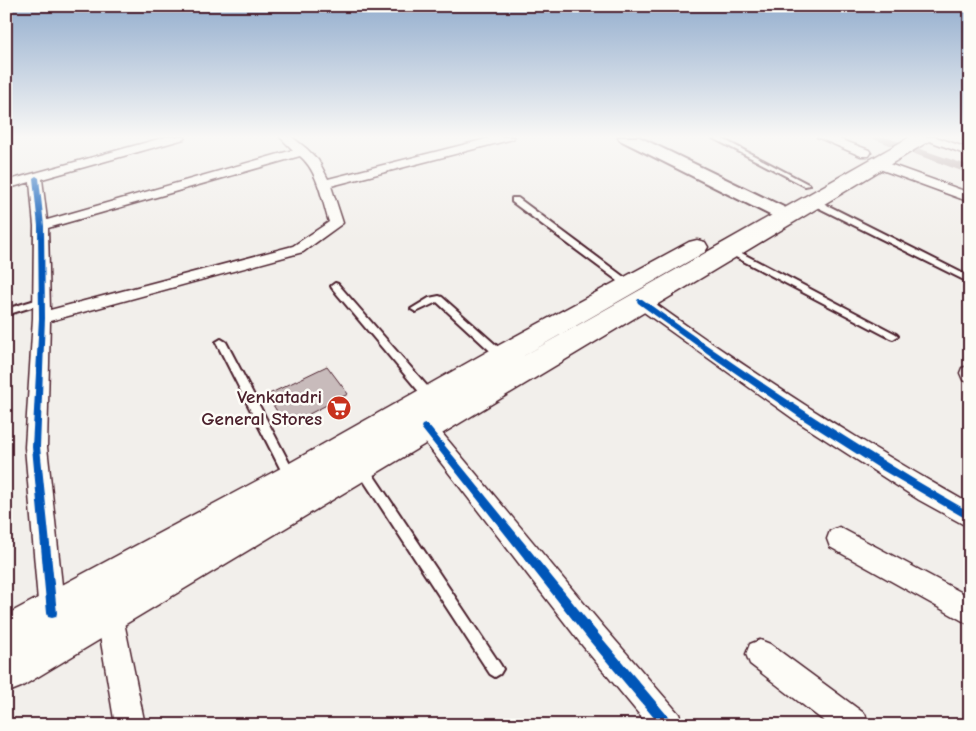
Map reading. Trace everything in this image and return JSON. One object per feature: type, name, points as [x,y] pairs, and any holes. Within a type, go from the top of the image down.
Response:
[{"type":"highway","points":[[6,672],[425,427],[635,293],[846,171]]},
{"type":"highway","points":[[6,637],[291,479],[502,356],[729,250],[792,203]]},
{"type":"street","points":[[6,185],[60,171]]},
{"type":"street","points":[[41,226],[233,171]]},
{"type":"street","points":[[42,310],[298,249],[336,223],[324,184],[318,171]]},
{"type":"street","points":[[324,184],[375,171]]},
{"type":"street","points":[[712,171],[792,203]]},
{"type":"street","points":[[721,171],[792,203]]},
{"type":"street","points":[[919,171],[970,198]]},
{"type":"street","points":[[36,178],[41,226],[42,310],[36,447],[52,613]]},
{"type":"street","points":[[635,293],[698,344],[883,467],[970,518]]},
{"type":"street","points":[[425,427],[592,635],[668,725]]},
{"type":"street","points":[[839,539],[970,612]]},
{"type":"street","points":[[109,612],[130,725]]},
{"type":"street","points":[[760,654],[854,725]]},
{"type":"lane","points":[[754,171],[792,203],[970,280]]},
{"type":"lane","points":[[515,200],[635,293]]},
{"type":"lane","points":[[729,250],[893,336]]},
{"type":"lane","points":[[335,286],[430,398]]},
{"type":"lane","points":[[416,309],[432,300],[439,300],[502,356]]},
{"type":"lane","points":[[6,312],[42,310]]},
{"type":"lane","points":[[221,342],[291,479]]},
{"type":"lane","points":[[360,465],[495,669]]},
{"type":"building","points":[[327,366],[348,394],[286,426],[267,395]]},
{"type":"cycle path","points":[[36,178],[41,226],[42,318],[36,447],[52,613]]},
{"type":"cycle path","points":[[640,301],[720,359],[843,441],[970,517]]},
{"type":"cycle path","points":[[425,427],[592,635],[668,725]]},
{"type":"place","name":"Venkatadri General Stores","points":[[339,408]]}]
